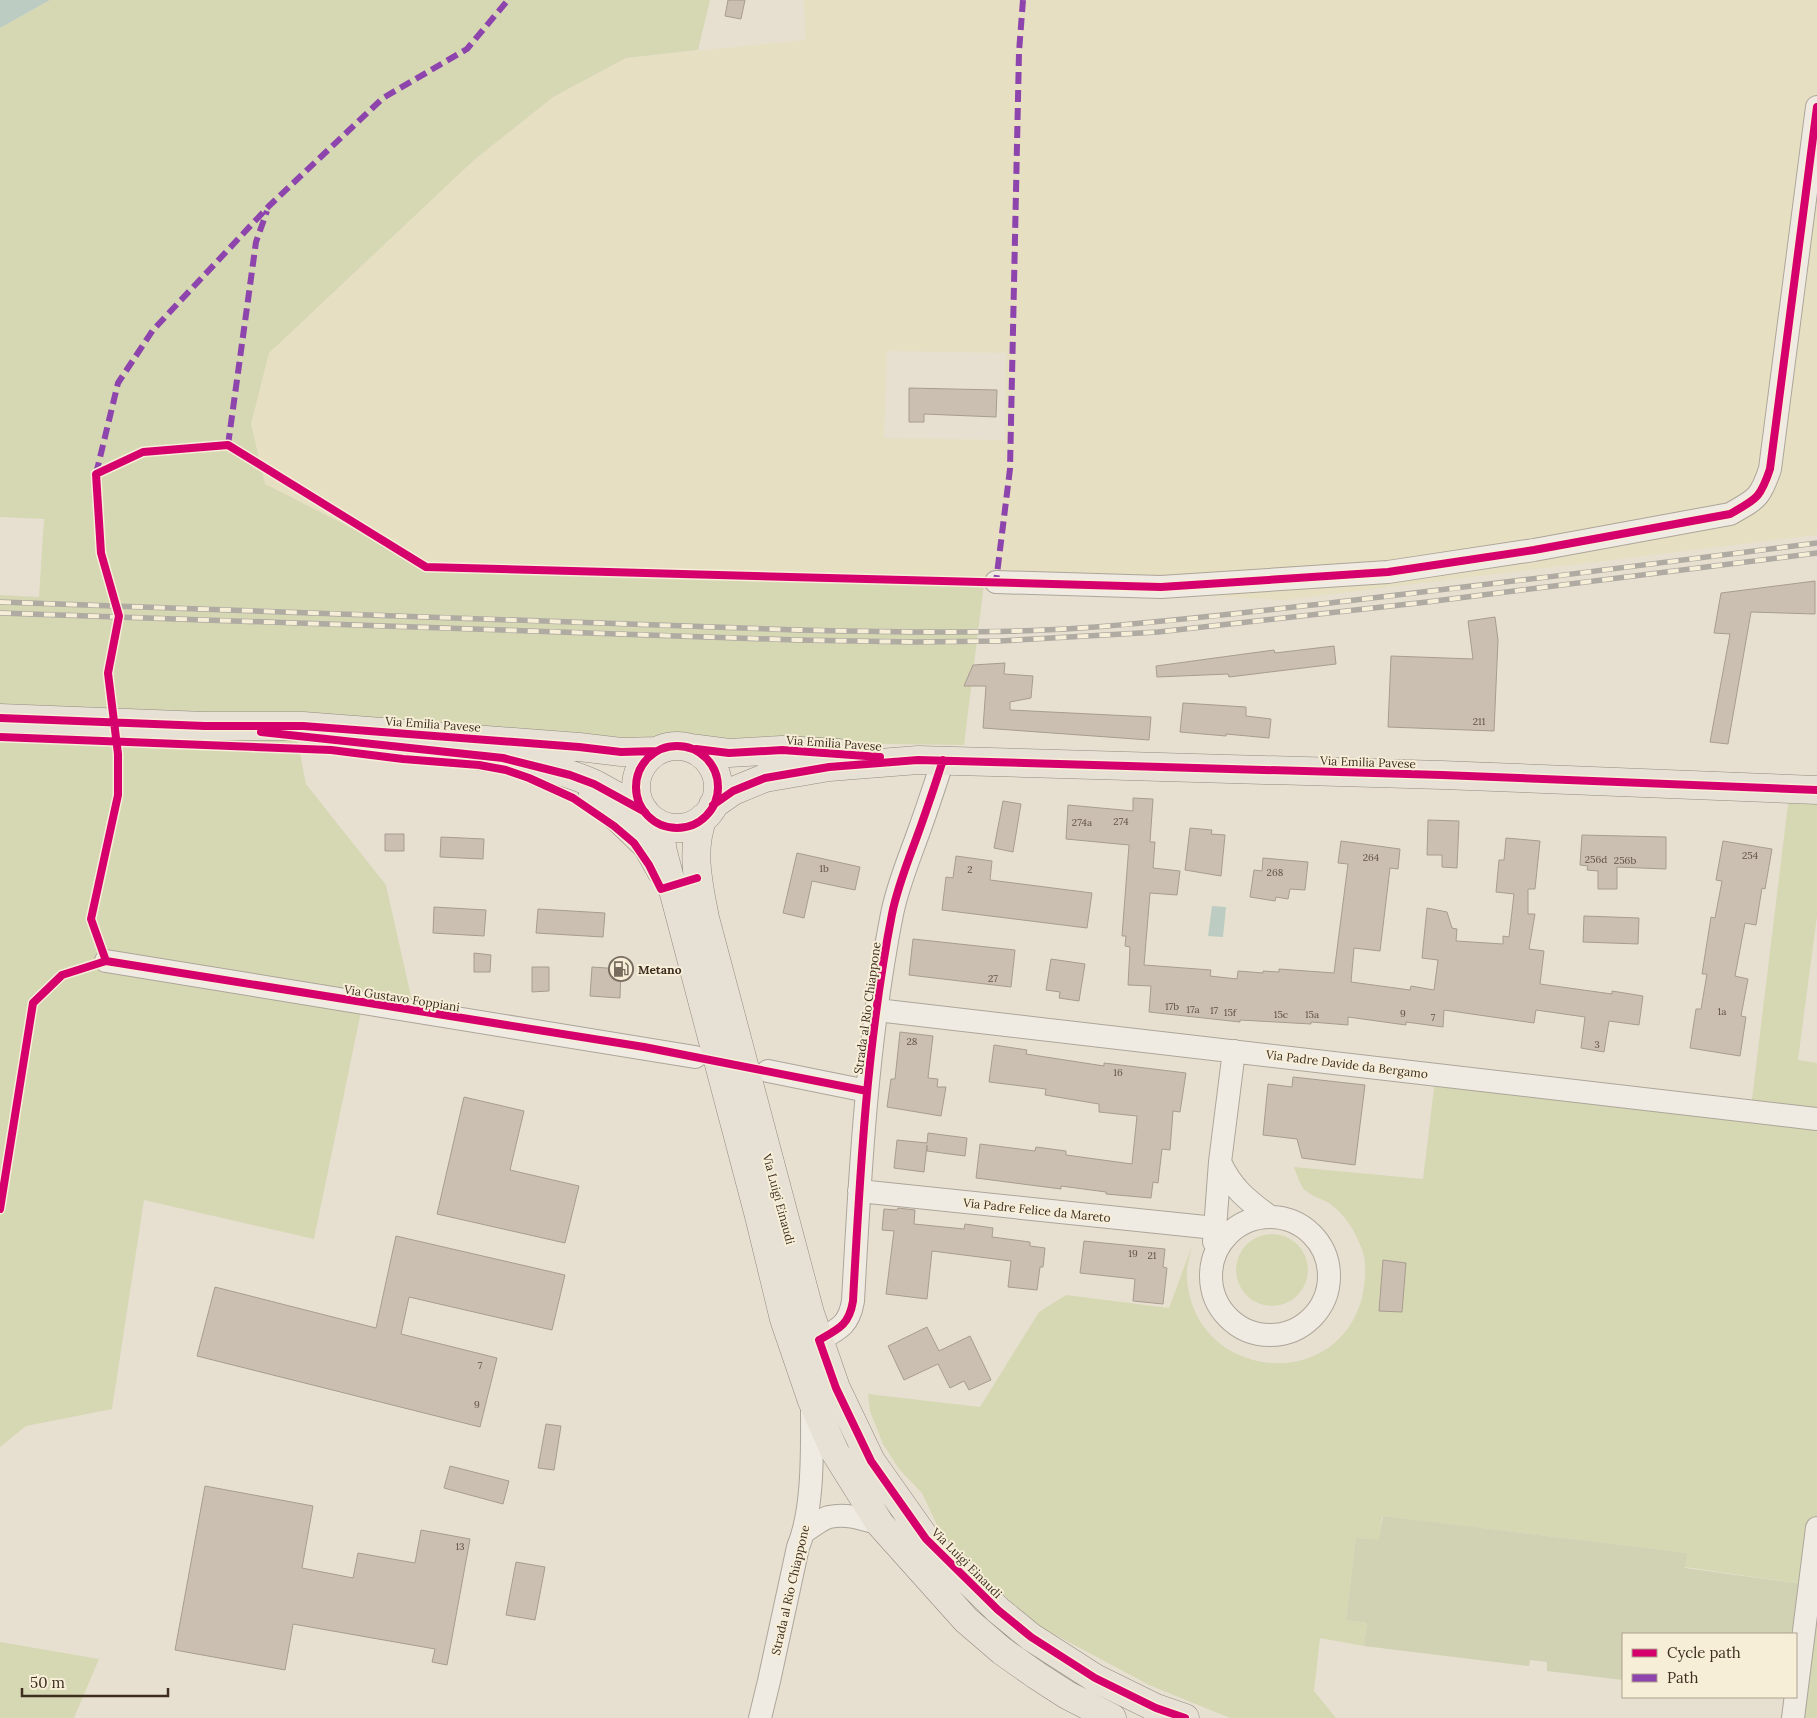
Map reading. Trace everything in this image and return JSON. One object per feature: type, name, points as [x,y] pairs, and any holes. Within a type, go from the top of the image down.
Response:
[{"type":"main road","name":"Via Emilia Pavese","points":[[0,718],[206,726],[302,726],[579,747],[621,752],[657,751]]},
{"type":"main road","points":[[206,726],[494,758],[570,775],[594,784],[669,827],[692,825],[708,812],[718,788],[715,771],[705,756],[689,748],[667,747],[657,751],[644,763],[637,779],[636,790],[639,802],[652,817]]},
{"type":"main road","name":"Via Emilia Pavese","points":[[689,748],[729,753],[782,750],[931,760],[1442,775],[1817,790]]},
{"type":"main road","points":[[494,758],[553,778],[593,798],[619,819],[647,846],[662,873],[673,886]]},
{"type":"main road","name":"Via Emilia Pavese","points":[[708,812],[733,791],[765,778],[829,766],[931,760]]},
{"type":"main road","name":"Via Luigi Einaudi","points":[[708,812],[698,832],[697,878],[705,918],[773,1177],[819,1340],[836,1388],[871,1461],[926,1539],[998,1610],[1031,1637],[1095,1678],[1156,1708],[1185,1718]]},
{"type":"main road","name":"Via Luigi Einaudi","points":[[652,817],[673,886],[784,1319],[812,1401],[836,1452],[880,1524],[966,1620],[1002,1651],[1067,1695],[1112,1718]]},
{"type":"street","points":[[996,582],[1161,588],[1388,572],[1534,550],[1730,514],[1756,500],[1764,487],[1770,469],[1817,107]]},
{"type":"street","name":"Strada al Rio Chiappone","points":[[819,1340],[842,1327],[850,1315],[853,1301],[867,1091],[877,1010],[892,912],[931,760]]},
{"type":"street","name":"Via Gustavo Foppiani","points":[[106,961],[695,1056]]},
{"type":"street","name":"Via Padre Davide da Bergamo","points":[[877,1010],[1817,1119]]},
{"type":"street","points":[[1214,1256],[1222,1240],[1235,1228],[1251,1219],[1269,1216],[1289,1219],[1307,1228],[1321,1243],[1329,1262],[1330,1282],[1325,1301],[1308,1322],[1297,1329],[1278,1335],[1258,1334],[1239,1327],[1224,1314],[1214,1296],[1210,1276],[1214,1256],[1220,1162],[1234,1051]]},
{"type":"street","points":[[768,1071],[867,1091]]},
{"type":"street","points":[[1220,1162],[1225,1174],[1245,1199],[1269,1216]]},
{"type":"street","name":"Via Padre Felice da Mareto","points":[[859,1191],[1215,1228]]},
{"type":"street","name":"Strada al Rio Chiappone","points":[[760,1718],[798,1547],[805,1531],[812,1449],[812,1401]]},
{"type":"street","points":[[805,1531],[828,1518],[844,1516],[858,1517],[880,1524]]},
{"type":"street","points":[[1797,1686],[1817,1528]]},
{"type":"street","points":[[1793,1718],[1796,1698]]},
{"type":"shaded area","points":[[0,0],[50,0],[0,28]]},
{"type":"shaded area","points":[[804,0],[1817,0],[1817,535],[1284,600],[984,584],[430,568],[265,484],[251,424],[269,353],[474,160],[553,97],[626,58],[805,40]],"holes":[[[887,351],[1006,353],[1005,440],[884,438]]]},
{"type":"shaded area","points":[[1212,906],[1226,907],[1223,937],[1208,936]]},
{"type":"green space","points":[[50,0],[710,0],[698,50],[626,58],[553,97],[474,160],[269,353],[251,424],[265,484],[430,568],[984,584],[964,745],[297,737],[306,784],[386,885],[414,1010],[363,1002],[314,1239],[144,1200],[112,1409],[26,1426],[0,1447],[0,595],[39,597],[44,519],[0,517],[0,28]]},
{"type":"green space","points":[[1790,788],[1817,789],[1817,916],[1798,1060],[1817,1063],[1817,1718],[1792,1718],[1795,1698],[1797,1698],[1797,1681],[1810,1585],[1685,1567],[1686,1553],[1382,1516],[1380,1541],[1356,1538],[1346,1620],[1367,1623],[1364,1646],[1320,1638],[1314,1691],[1336,1718],[1230,1718],[1149,1685],[1035,1624],[944,1540],[922,1493],[899,1469],[883,1444],[870,1411],[868,1394],[980,1407],[1039,1312],[1066,1295],[1169,1308],[1192,1246],[1187,1276],[1195,1310],[1212,1336],[1237,1354],[1266,1362],[1296,1361],[1324,1351],[1347,1330],[1362,1298],[1365,1264],[1361,1246],[1350,1225],[1329,1203],[1304,1189],[1294,1167],[1423,1179],[1436,1072],[1751,1107]]},
{"type":"green space","points":[[1272,1234],[1292,1240],[1302,1250],[1308,1270],[1302,1290],[1292,1300],[1272,1306],[1252,1300],[1242,1290],[1236,1270],[1242,1250],[1252,1240]]},
{"type":"green space","points":[[1383,1516],[1687,1553],[1685,1568],[1810,1585],[1796,1633],[1622,1633],[1622,1680],[1547,1671],[1547,1662],[1530,1660],[1529,1666],[1364,1646],[1367,1623],[1346,1620],[1356,1538],[1379,1540]]},
{"type":"green space","points":[[0,1642],[99,1659],[74,1718],[0,1718]]},
{"type":"building","points":[[728,0],[745,0],[741,19],[725,16]]},
{"type":"building","points":[[909,388],[997,390],[996,417],[924,414],[924,422],[909,422]]},
{"type":"building","points":[[1815,581],[1815,614],[1751,612],[1728,744],[1710,742],[1730,634],[1714,633],[1721,593]]},
{"type":"building","points":[[1495,617],[1498,640],[1494,731],[1388,727],[1391,656],[1473,659],[1468,621]]},
{"type":"building","points":[[1334,646],[1336,664],[1229,677],[1228,674],[1157,677],[1156,666],[1274,650],[1275,653]]},
{"type":"building","points":[[1005,663],[1004,674],[1033,676],[1031,698],[1010,702],[1010,710],[1151,717],[1149,740],[983,728],[986,686],[964,686],[973,665]]},
{"type":"building","points":[[1183,703],[1246,707],[1246,716],[1271,719],[1269,738],[1180,732]]},
{"type":"building","points":[[1133,798],[1153,799],[1150,842],[1155,842],[1153,868],[1180,871],[1177,895],[1150,893],[1144,965],[1211,970],[1210,976],[1237,979],[1238,971],[1263,973],[1263,971],[1279,972],[1279,969],[1334,973],[1348,864],[1338,863],[1341,841],[1400,849],[1398,869],[1390,868],[1380,951],[1354,948],[1351,982],[1410,990],[1411,986],[1434,990],[1438,960],[1422,958],[1427,908],[1447,912],[1452,928],[1457,929],[1456,941],[1503,944],[1503,936],[1509,937],[1514,894],[1496,892],[1499,860],[1504,860],[1506,838],[1540,841],[1535,889],[1528,889],[1528,914],[1535,914],[1529,949],[1544,951],[1540,984],[1612,994],[1612,991],[1643,996],[1639,1025],[1609,1021],[1604,1052],[1581,1048],[1585,1017],[1536,1010],[1534,1023],[1444,1010],[1443,1027],[1406,1022],[1406,1025],[1348,1017],[1348,1025],[1240,1020],[1240,1022],[1149,1012],[1151,986],[1128,985],[1130,947],[1125,946],[1126,936],[1122,936],[1129,845],[1066,839],[1068,805],[1133,811]]},
{"type":"building","points":[[1003,801],[1021,804],[1013,852],[994,848]]},
{"type":"building","points":[[1428,820],[1459,821],[1457,868],[1442,867],[1442,855],[1427,855]]},
{"type":"building","points":[[1190,828],[1212,830],[1211,834],[1225,835],[1221,876],[1185,870]]},
{"type":"building","points":[[385,834],[404,834],[404,851],[385,851]]},
{"type":"building","points":[[1582,835],[1666,837],[1666,869],[1617,867],[1617,889],[1598,889],[1598,871],[1587,870],[1588,866],[1580,865]]},
{"type":"building","points":[[441,837],[484,839],[483,859],[440,857]]},
{"type":"building","points":[[1723,841],[1772,849],[1765,889],[1762,888],[1756,925],[1745,923],[1735,976],[1748,979],[1741,1016],[1746,1017],[1740,1056],[1690,1048],[1696,1009],[1701,1009],[1707,974],[1702,974],[1711,917],[1715,918],[1722,881],[1716,880]]},
{"type":"building","points":[[797,853],[860,867],[855,890],[812,881],[804,918],[783,913]]},
{"type":"building","points":[[956,856],[992,861],[990,880],[1092,893],[1087,928],[942,910],[946,877],[953,878]]},
{"type":"building","points":[[1263,858],[1308,862],[1305,890],[1290,889],[1288,899],[1276,897],[1275,901],[1250,897],[1254,870],[1262,871]]},
{"type":"building","points":[[434,907],[486,910],[484,936],[433,933]]},
{"type":"building","points":[[538,909],[605,913],[603,937],[536,933]]},
{"type":"building","points":[[1584,916],[1639,918],[1638,944],[1583,942]]},
{"type":"building","points":[[913,939],[1015,950],[1011,987],[909,975]]},
{"type":"building","points":[[474,953],[491,955],[490,972],[474,972]]},
{"type":"building","points":[[1051,959],[1085,964],[1079,1001],[1059,998],[1060,992],[1046,990]]},
{"type":"building","points":[[532,967],[549,967],[549,991],[532,992]]},
{"type":"building","points":[[592,967],[621,969],[620,998],[590,996]]},
{"type":"building","points":[[900,1032],[933,1036],[928,1078],[938,1079],[937,1087],[946,1087],[941,1116],[887,1107],[891,1079],[895,1079]]},
{"type":"building","points":[[994,1045],[1027,1050],[1026,1054],[1104,1066],[1104,1063],[1186,1073],[1180,1112],[1173,1111],[1170,1150],[1162,1149],[1158,1183],[1153,1182],[1151,1198],[1106,1194],[1106,1192],[1061,1186],[1061,1189],[976,1178],[980,1144],[1035,1151],[1036,1147],[1066,1151],[1066,1155],[1132,1164],[1137,1116],[1099,1112],[1099,1104],[1045,1095],[1046,1089],[989,1082]]},
{"type":"building","points":[[1293,1077],[1365,1085],[1355,1165],[1302,1158],[1297,1139],[1263,1135],[1268,1084],[1292,1087]]},
{"type":"building","points":[[464,1097],[524,1111],[510,1170],[579,1186],[565,1243],[437,1214]]},
{"type":"building","points":[[928,1133],[967,1138],[965,1156],[927,1151],[927,1145],[924,1172],[894,1168],[897,1140],[927,1143]]},
{"type":"building","points":[[898,1208],[915,1210],[914,1224],[964,1229],[965,1224],[993,1228],[992,1237],[1030,1242],[1030,1246],[1045,1248],[1043,1267],[1040,1267],[1037,1290],[1008,1287],[1011,1261],[932,1251],[927,1299],[886,1294],[894,1231],[882,1230],[884,1209],[897,1210]]},
{"type":"building","points":[[396,1236],[565,1275],[552,1330],[409,1297],[401,1334],[497,1358],[480,1427],[197,1356],[215,1287],[376,1328]]},
{"type":"building","points":[[1084,1241],[1165,1249],[1163,1267],[1167,1268],[1163,1304],[1133,1301],[1135,1279],[1080,1273]]},
{"type":"building","points":[[1383,1260],[1406,1263],[1402,1312],[1379,1311]]},
{"type":"building","points":[[927,1327],[939,1351],[970,1336],[991,1380],[969,1390],[964,1381],[950,1388],[938,1364],[904,1380],[888,1346]]},
{"type":"building","points":[[546,1424],[561,1426],[554,1470],[538,1468]]},
{"type":"building","points":[[450,1466],[509,1481],[503,1504],[444,1488]]},
{"type":"building","points":[[205,1486],[313,1506],[302,1568],[353,1578],[358,1553],[415,1563],[421,1530],[470,1539],[447,1665],[432,1662],[435,1649],[293,1624],[285,1670],[175,1650]]},
{"type":"building","points":[[516,1562],[545,1567],[535,1620],[506,1615]]},
{"type":"railway","points":[[0,602],[798,630],[1010,631],[1114,626],[1214,616],[1817,543]]},
{"type":"railway","points":[[0,613],[797,640],[1000,641],[1158,632],[1427,602],[1817,553]]},
{"type":"marked path","points":[[96,474],[118,383],[153,330],[269,206],[383,98],[467,49],[508,0]]},
{"type":"marked path","points":[[991,582],[996,582],[1010,469],[1019,52],[1023,0]]},
{"type":"marked path","points":[[228,445],[256,242],[267,211]]},
{"type":"cycle path","points":[[106,961],[91,919],[118,795],[118,754],[108,673],[119,616],[101,553],[96,474],[143,452],[228,445],[426,567],[1161,587],[1388,572],[1534,550],[1730,514],[1756,497],[1763,487],[1770,469],[1817,107]]},
{"type":"cycle path","points":[[0,718],[205,726],[303,726],[579,747],[621,752],[657,751]]},
{"type":"cycle path","points":[[261,732],[503,758],[570,775],[594,784],[645,812]]},
{"type":"cycle path","points":[[0,737],[331,750],[403,759],[479,765],[506,770],[573,798],[614,826],[634,843],[649,865],[661,889],[697,878]]},
{"type":"cycle path","points":[[677,746],[693,749],[706,758],[715,771],[718,787],[715,803],[706,816],[693,825],[677,828],[661,825],[648,816],[639,803],[636,787],[639,771],[648,758],[661,749],[677,746]]},
{"type":"cycle path","points":[[696,749],[729,753],[782,750],[880,757]]},
{"type":"cycle path","points":[[713,805],[733,791],[765,778],[829,767],[918,760],[1442,775],[1817,790]]},
{"type":"cycle path","points":[[943,760],[896,896],[883,962],[866,1107],[853,1301],[846,1321],[832,1333],[819,1340],[836,1388],[871,1461],[926,1539],[998,1610],[1031,1637],[1095,1678],[1156,1708],[1185,1718]]},
{"type":"cycle path","points":[[0,1209],[33,1003],[62,975],[106,961],[644,1047],[867,1091]]},
{"type":"place","name":"Metano","points":[[621,969]]}]
